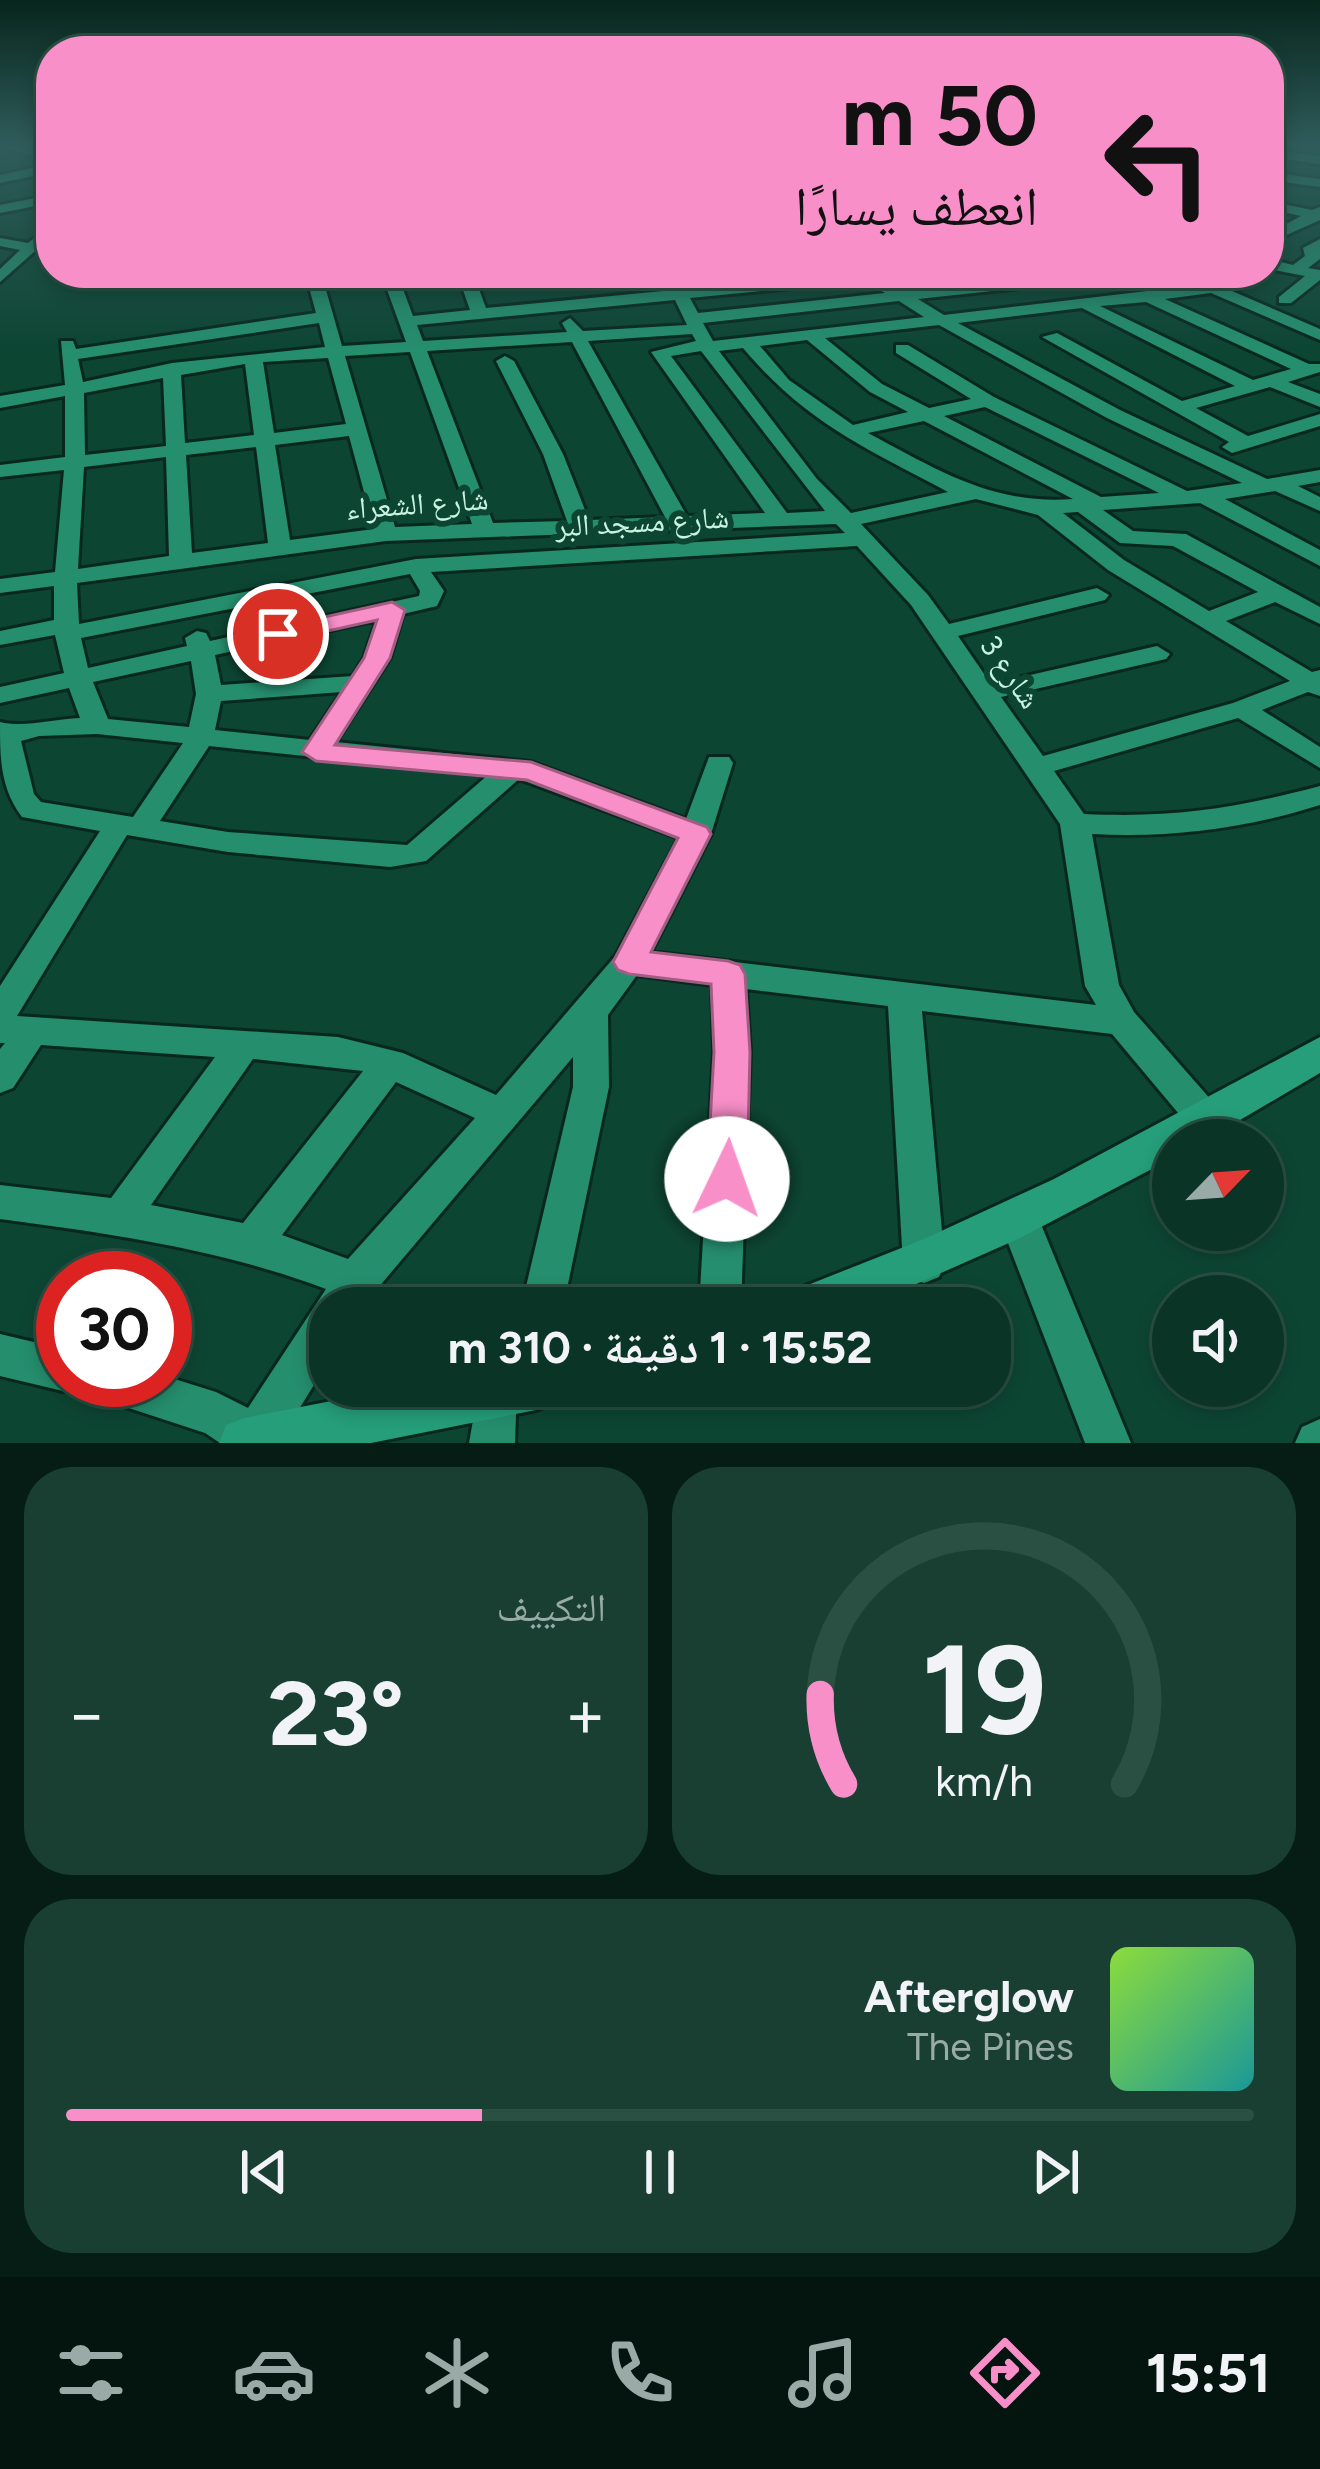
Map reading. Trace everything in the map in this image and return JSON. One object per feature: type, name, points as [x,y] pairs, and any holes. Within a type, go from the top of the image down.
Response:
[{"type":"street","points":[[1284,231],[1302,214]]},
{"type":"street","points":[[1284,228],[1320,239],[1308,251],[1314,257],[1295,269]]},
{"type":"street","points":[[1,243],[31,248]]},
{"type":"street","points":[[0,277],[36,243]]},
{"type":"street","points":[[1284,271],[1319,275]]},
{"type":"street","points":[[1285,300],[1319,275]]},
{"type":"street","points":[[318,288],[386,534]]},
{"type":"street","points":[[395,288],[484,528]]},
{"type":"street","points":[[470,288],[480,314]]},
{"type":"street","points":[[533,288],[542,309]]},
{"type":"street","points":[[594,288],[598,304]]},
{"type":"street","name":"شارع 3","points":[[664,288],[797,467],[908,585],[1075,823],[1102,986],[1122,1022],[1206,1119]]},
{"type":"street","points":[[751,288],[724,291],[660,352],[781,520]]},
{"type":"street","points":[[889,288],[1025,371],[1194,454],[1320,505]]},
{"type":"street","points":[[0,402],[253,357],[574,336],[977,288]]},
{"type":"street","points":[[1114,288],[1316,369]]},
{"type":"street","points":[[1184,288],[1193,292]]},
{"type":"street","points":[[408,321],[598,304],[691,322],[748,343],[1223,288]]},
{"type":"street","points":[[1215,290],[1314,328]]},
{"type":"street","points":[[1087,306],[1262,384],[1320,401]]},
{"type":"street","points":[[566,307],[574,336],[681,526]]},
{"type":"street","points":[[97,726],[77,678],[67,629],[65,577],[77,385],[68,350],[325,317]]},
{"type":"street","points":[[812,336],[876,388],[1090,505],[1128,538],[1178,538],[1320,617]]},
{"type":"street","points":[[1052,337],[1246,443]]},
{"type":"street","points":[[748,343],[799,400],[967,494]]},
{"type":"street","points":[[902,349],[987,401],[1320,559]]},
{"type":"street","points":[[253,357],[280,546]]},
{"type":"street","points":[[505,361],[553,454],[580,525]]},
{"type":"street","points":[[172,368],[181,560]]},
{"type":"street","points":[[1180,407],[1316,369]]},
{"type":"street","points":[[850,431],[987,401]]},
{"type":"street","points":[[1107,460],[1194,454],[1320,420]]},
{"type":"street","points":[[0,470],[357,429]]},
{"type":"street","points":[[851,526],[967,494],[988,494],[1019,507],[1043,508],[1194,497],[1276,487],[1320,476]]},
{"type":"street","points":[[1043,508],[1116,565],[1317,683]]},
{"type":"street","name":"شارع الشعراء","points":[[0,586],[386,534],[781,520],[851,526]]},
{"type":"street","name":"شارع مسجد البر","points":[[0,638],[187,612],[416,566],[851,526]]},
{"type":"street","points":[[0,694],[392,610],[434,596],[416,566]]},
{"type":"street","points":[[1207,620],[1277,593]]},
{"type":"street","points":[[942,633],[1097,595]]},
{"type":"street","points":[[316,752],[361,683],[387,633],[392,610]]},
{"type":"street","points":[[0,1078],[10,1024],[130,826],[203,739],[210,694],[202,651],[187,612]]},
{"type":"street","points":[[985,694],[1157,654]]},
{"type":"street","points":[[210,694],[361,683]]},
{"type":"street","points":[[1036,767],[1317,683]]},
{"type":"street","points":[[1242,709],[1320,760]]},
{"type":"street","points":[[513,769],[415,854],[403,858],[227,842],[45,813],[23,804],[3,734],[97,726],[513,769],[548,775],[696,834]]},
{"type":"street","points":[[353,1287],[629,962],[696,834],[719,763]]},
{"type":"street","points":[[1075,823],[1197,827],[1236,821],[1320,795]]},
{"type":"street","points":[[629,962],[1122,1022]]},
{"type":"street","points":[[721,1287],[732,1072],[728,974]]},
{"type":"street","points":[[904,995],[924,1264]]},
{"type":"street","points":[[547,1287],[587,1107],[591,1012]]},
{"type":"street","points":[[10,1024],[338,1052],[390,1063],[502,1114]]},
{"type":"street","points":[[120,1217],[244,1045]]},
{"type":"street","points":[[1211,1119],[1320,1053]]},
{"type":"street","points":[[252,1243],[390,1063]]},
{"type":"street","points":[[863,1287],[924,1264],[1152,1149]]},
{"type":"street","points":[[0,1202],[120,1217],[252,1243],[334,1287]]},
{"type":"street","points":[[1018,1217],[1108,1443]]},
{"type":"street","points":[[249,1441],[309,1352]]},
{"type":"street","points":[[0,1355],[36,1364]]},
{"type":"street","points":[[192,1407],[216,1414],[249,1441]]},
{"type":"street","points":[[249,1441],[423,1407]]},
{"type":"street","points":[[492,1443],[510,1407]]},
{"type":"route","points":[[278,634],[392,610],[377,658],[316,752],[531,771],[696,834],[629,962],[728,974],[732,1052],[727,1179]]}]
